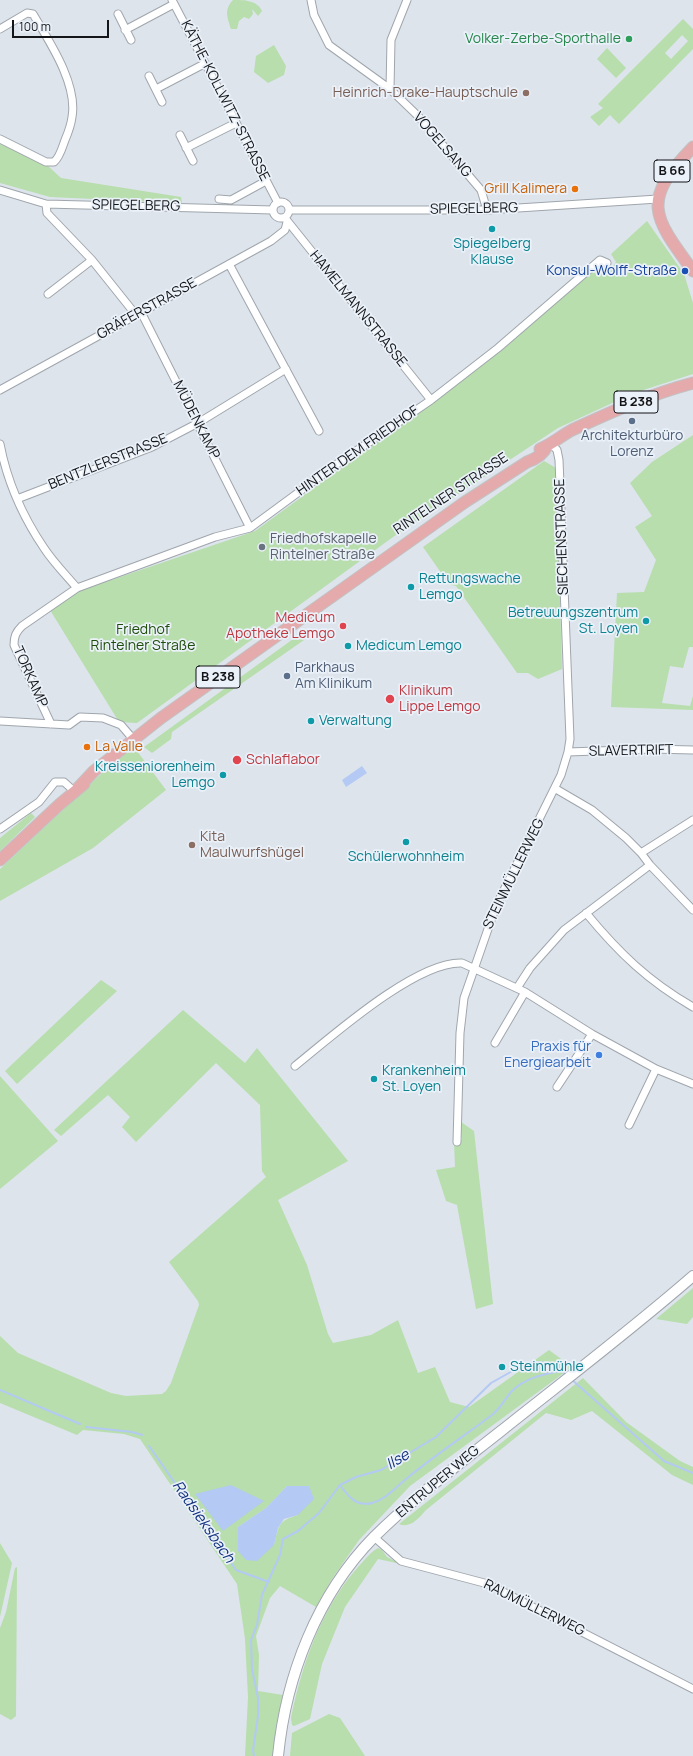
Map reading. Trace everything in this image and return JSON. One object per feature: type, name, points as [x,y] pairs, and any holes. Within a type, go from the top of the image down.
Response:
[{"type":"main road","name":"B 66","points":[[693,147],[667,178],[658,199],[659,220],[673,244],[693,271]]},
{"type":"main road","name":"RINTELNER STRASSE","points":[[0,860],[92,777],[103,764],[133,739],[465,502],[527,462],[536,459],[549,445],[570,432],[596,419],[649,397],[693,383]]},
{"type":"main road","name":"ENTRUPER WEG","points":[[278,1756],[292,1683],[312,1626],[325,1602],[349,1566],[374,1537],[434,1484],[563,1382],[693,1276]]},
{"type":"street","name":"VOGELSANG","points":[[311,0],[314,15],[329,45],[390,89],[418,116],[481,190],[487,210]]},
{"type":"street","points":[[390,89],[392,40],[407,0]]},
{"type":"street","points":[[125,30],[173,2]]},
{"type":"street","name":"KÄTHE-KOLLWITZ-STRASSE","points":[[173,2],[204,64],[278,202]]},
{"type":"street","points":[[0,29],[27,13],[31,13],[58,59],[68,83],[72,102],[72,118],[70,126],[60,154],[54,162],[46,162],[0,139]]},
{"type":"street","points":[[118,14],[131,40]]},
{"type":"street","points":[[156,89],[204,64]]},
{"type":"street","points":[[149,76],[162,102]]},
{"type":"street","points":[[186,148],[236,123]]},
{"type":"street","points":[[180,135],[193,161]]},
{"type":"street","points":[[219,199],[231,200],[266,181]]},
{"type":"street","name":"SPIEGELBERG","points":[[0,190],[46,204],[273,210]]},
{"type":"street","name":"SPIEGELBERG","points":[[290,210],[487,210],[658,199]]},
{"type":"street","points":[[278,202],[285,202],[290,210],[286,220],[277,217],[273,210],[278,202]]},
{"type":"street","name":"MÜDENKAMP","points":[[46,204],[48,213],[92,260],[138,313],[198,423],[250,528]]},
{"type":"street","name":"GRÄFERSTRASSE","points":[[0,390],[138,313],[272,241],[285,230],[286,220]]},
{"type":"street","name":"HAMELMANNSTRASSE","points":[[286,220],[431,400]]},
{"type":"street","points":[[48,294],[92,260]]},
{"type":"street","name":"HINTER DEM FRIEDHOF","points":[[77,588],[214,537],[250,528],[337,464],[431,400],[498,348],[600,260],[606,263]]},
{"type":"street","points":[[229,264],[319,431]]},
{"type":"street","name":"BENTZLERSTRASSE","points":[[17,499],[152,447],[198,423],[286,369]]},
{"type":"street","points":[[0,444],[3,462],[17,499],[44,548],[77,588]]},
{"type":"street","name":"SIECHENSTRASSE","points":[[549,445],[556,450],[559,460],[570,739],[568,752]]},
{"type":"street","name":"TORKAMP","points":[[50,724],[16,652],[14,637],[16,632],[22,626],[77,588]]},
{"type":"street","points":[[0,721],[69,725],[80,718],[91,716],[103,718],[121,725],[133,739]]},
{"type":"street","name":"SLAVERTRIFT","points":[[568,752],[652,749],[693,750]]},
{"type":"street","name":"STEINMÜLLERWEG","points":[[457,1142],[460,1033],[464,998],[496,906],[556,789],[568,752]]},
{"type":"street","points":[[0,829],[39,802],[55,782],[64,782],[76,790]]},
{"type":"street","points":[[556,789],[592,810],[626,838],[693,910]]},
{"type":"street","points":[[641,853],[693,820]]},
{"type":"street","points":[[517,988],[530,968],[558,936],[650,865]]},
{"type":"street","points":[[586,913],[612,945],[648,978],[673,996],[693,1007]]},
{"type":"street","points":[[295,1066],[362,1012],[386,995],[432,969],[452,962],[462,963],[525,992],[592,1034],[656,1069],[693,1084]]},
{"type":"street","points":[[495,1043],[525,992]]},
{"type":"street","points":[[558,1087],[592,1034]]},
{"type":"street","points":[[629,1125],[656,1069]]},
{"type":"street","name":"RAUMÜLLERWEG","points":[[374,1537],[401,1561],[488,1584],[693,1689]]},
{"type":"green space","points":[[233,0],[254,3],[260,7],[262,11],[258,16],[252,9],[253,14],[249,19],[244,17],[239,21],[237,29],[231,29],[227,10]]},
{"type":"green space","points":[[683,19],[693,29],[693,49],[619,124],[610,115],[599,126],[590,117],[603,108],[598,104]],"holes":[[[682,35],[688,41],[671,59],[665,53]]]},
{"type":"green space","points":[[274,45],[286,66],[284,75],[268,83],[254,72],[256,56]]},
{"type":"green space","points":[[607,48],[626,68],[616,78],[597,59]]},
{"type":"green space","points":[[0,144],[48,166],[61,178],[181,197],[182,203],[50,197],[0,183]]},
{"type":"green space","name":"Friedhof Rintelner Straße","points":[[647,221],[684,274],[693,303],[693,374],[634,393],[558,428],[393,537],[137,723],[119,722],[50,610],[79,591],[255,531],[484,364],[593,270],[609,273],[616,262],[611,254]]},
{"type":"green space","points":[[693,435],[693,647],[689,647],[683,668],[670,666],[662,703],[690,706],[693,696],[693,710],[611,707],[617,593],[644,592],[656,560],[635,527],[652,516],[630,483],[652,462]]},
{"type":"green space","points":[[544,461],[556,468],[562,669],[538,679],[528,673],[517,673],[456,586],[447,584],[444,577],[423,547]]},
{"type":"green space","points":[[300,634],[304,640],[172,732],[171,739],[152,753],[144,747]]},
{"type":"green space","points":[[134,747],[166,790],[93,848],[0,901],[0,869],[103,772]]},
{"type":"green space","points":[[31,813],[35,817],[0,851],[0,838]]},
{"type":"green space","points":[[101,980],[117,991],[17,1084],[5,1071]]},
{"type":"green space","points":[[183,1010],[245,1063],[257,1048],[348,1161],[278,1200],[307,1265],[328,1334],[333,1343],[371,1335],[398,1320],[418,1373],[435,1367],[450,1402],[469,1407],[549,1350],[572,1367],[410,1486],[359,1540],[332,1579],[316,1607],[280,1586],[270,1598],[256,1636],[259,1655],[258,1691],[283,1695],[276,1727],[274,1756],[245,1756],[248,1697],[245,1639],[237,1584],[140,1439],[124,1434],[83,1430],[77,1435],[0,1403],[0,1336],[18,1353],[111,1393],[126,1396],[162,1394],[166,1391],[171,1383],[199,1305],[198,1301],[169,1262],[266,1177],[262,1171],[260,1105],[216,1063],[136,1142],[122,1127],[130,1117],[108,1095],[61,1136],[54,1130]],"holes":[[[287,1486],[298,1515],[287,1519],[280,1525],[274,1545],[238,1527],[266,1508]]]},
{"type":"green space","points":[[0,1076],[58,1141],[0,1189]]},
{"type":"green space","points":[[461,1122],[474,1131],[493,1304],[476,1309],[457,1205],[446,1201],[436,1170],[455,1167],[454,1143],[462,1140]]},
{"type":"green space","points":[[693,1288],[693,1317],[687,1324],[656,1319]]},
{"type":"green space","points":[[583,1378],[626,1422],[680,1461],[693,1467],[693,1485],[672,1475],[592,1411],[571,1420],[546,1413],[426,1510],[414,1522],[407,1525],[399,1524]]},
{"type":"green space","points":[[0,1543],[12,1563],[0,1617]]},
{"type":"green space","points":[[378,1548],[382,1550],[387,1557],[401,1564],[378,1559],[345,1607],[322,1664],[310,1719],[294,1726],[292,1725],[291,1718],[301,1678],[307,1658],[323,1619],[345,1583],[368,1556]]},
{"type":"green space","points":[[17,1567],[16,1716],[11,1720],[0,1714],[0,1628],[6,1612],[15,1568]]},
{"type":"green space","points":[[329,1714],[340,1718],[365,1756],[290,1756],[292,1733]]},
{"type":"water","points":[[362,766],[367,773],[346,787],[342,780]]},
{"type":"water","points":[[231,1485],[264,1501],[223,1531],[195,1494]]},
{"type":"water","points":[[287,1486],[309,1486],[314,1499],[298,1515],[284,1519],[278,1528],[274,1545],[257,1561],[246,1560],[238,1551],[238,1527],[266,1508]]},
{"type":"waterway","name":"Ilse","points":[[254,1756],[253,1750],[258,1716],[258,1698],[252,1669],[251,1640],[257,1625],[262,1595],[280,1555],[283,1539],[298,1531],[319,1513],[340,1485],[356,1477],[381,1470],[436,1437],[491,1383],[516,1369],[535,1362],[550,1363],[567,1375]]},
{"type":"waterway","points":[[340,1485],[349,1497],[357,1502],[366,1504],[381,1499],[427,1462],[492,1415],[498,1410],[516,1387],[534,1377],[561,1371]]},
{"type":"waterway","name":"Ilse","points":[[571,1379],[664,1461],[693,1473]]},
{"type":"waterway","name":"Radsieksbach","points":[[0,1390],[80,1424]]},
{"type":"waterway","name":"Radsieksbach","points":[[86,1427],[132,1432],[142,1435]]},
{"type":"waterway","name":"Radsieksbach","points":[[149,1446],[236,1570],[269,1582]]},
{"type":"place","name":"Volker-Zerbe-Sporthalle","points":[[629,39]]},
{"type":"place","name":"Heinrich-Drake-Hauptschule","points":[[526,93]]},
{"type":"place","name":"Grill Kalimera","points":[[575,189]]},
{"type":"place","name":"Spiegelberg Klause","points":[[492,229]]},
{"type":"place","name":"Konsul-Wolff-Straße","points":[[685,271]]},
{"type":"place","name":"Architekturbüro Lorenz","points":[[632,421]]},
{"type":"place","name":"Friedhofskapelle Rintelner Straße","points":[[262,547]]},
{"type":"place","name":"Rettungswache Lemgo","points":[[411,587]]},
{"type":"place","name":"Betreuungszentrum St. Loyen","points":[[646,621]]},
{"type":"place","name":"Medicum Apotheke Lemgo","points":[[343,626]]},
{"type":"place","name":"Medicum Lemgo","points":[[348,646]]},
{"type":"place","name":"Parkhaus Am Klinikum","points":[[287,676]]},
{"type":"place","name":"Klinikum Lippe Lemgo","points":[[390,699]]},
{"type":"place","name":"Verwaltung","points":[[311,721]]},
{"type":"place","name":"La Valle","points":[[87,747]]},
{"type":"place","name":"Schlaflabor","points":[[237,760]]},
{"type":"place","name":"Kreisseniorenheim Lemgo","points":[[223,775]]},
{"type":"place","name":"Schülerwohnheim","points":[[406,842]]},
{"type":"place","name":"Kita Maulwurfshügel","points":[[192,845]]},
{"type":"place","name":"Praxis für Energiearbeit","points":[[599,1055]]},
{"type":"place","name":"Krankenheim St. Loyen","points":[[374,1079]]},
{"type":"place","name":"Steinmühle","points":[[502,1367]]}]
